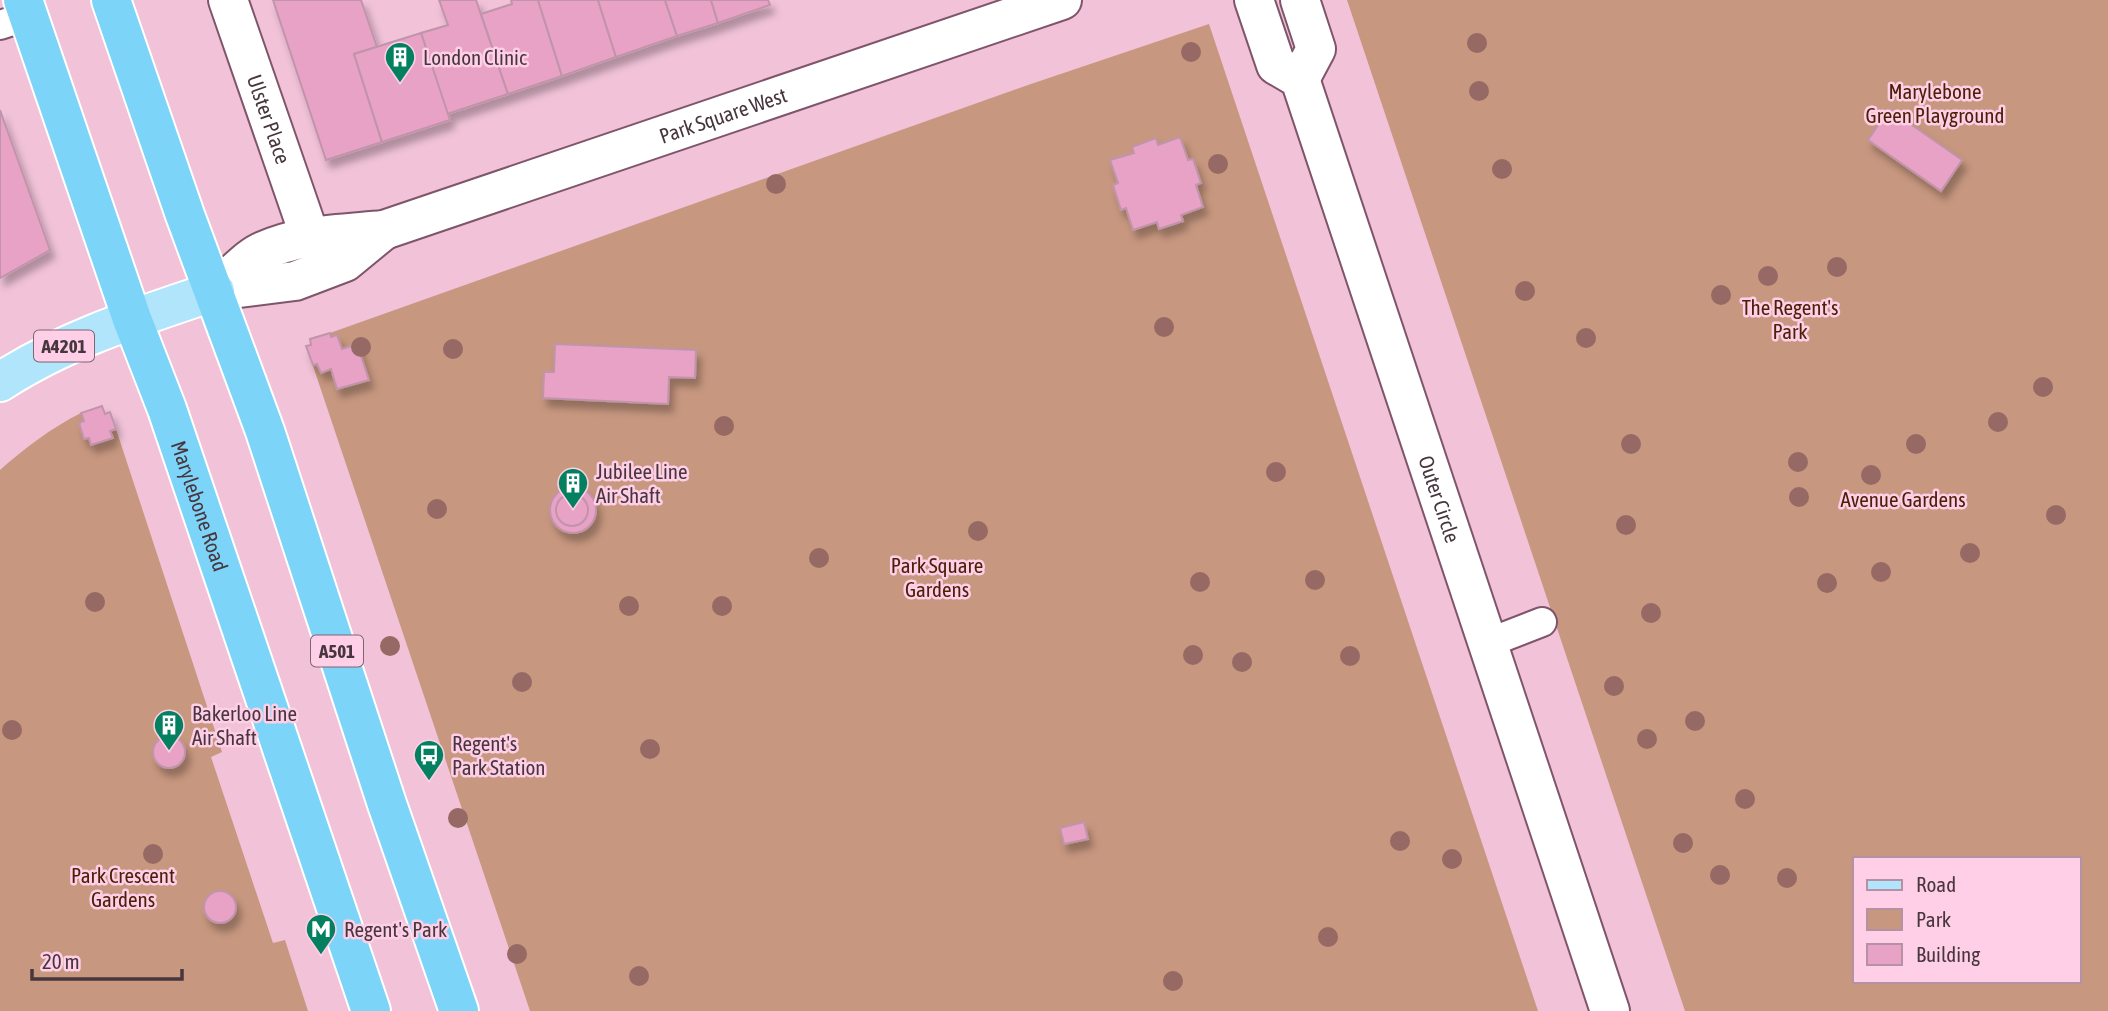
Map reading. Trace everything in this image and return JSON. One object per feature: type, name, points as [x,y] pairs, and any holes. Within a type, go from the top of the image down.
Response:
[{"type":"highway","name":"A501","points":[[111,0],[185,215],[265,431],[387,804],[459,1011]]},
{"type":"highway","name":"Marylebone Road","points":[[17,14],[167,409],[371,1011]]},
{"type":"main road","name":"Park Square West","points":[[132,319],[215,291]]},
{"type":"main road","name":"A4201","points":[[0,382],[32,361],[132,319]]},
{"type":"street","name":"Ulster Place","points":[[228,0],[310,237]]},
{"type":"street","name":"Park Square West","points":[[215,291],[259,253],[310,237],[384,230],[1062,0]]},
{"type":"street","points":[[1254,0],[1276,65],[1300,79],[1316,49],[1300,0]]},
{"type":"street","name":"Outer Circle","points":[[1300,79],[1610,1011]]},
{"type":"street","name":"Park Square West","points":[[215,291],[295,281],[345,262],[384,230]]},
{"type":"lane","points":[[1488,643],[1542,622]]},
{"type":"green space","name":"The Regent's Park","points":[[1347,0],[2108,0],[2108,1011],[1685,1011]]},
{"type":"green space","name":"Park Square Gardens","points":[[1209,24],[1538,1011],[530,1011],[313,366],[317,364],[321,373],[331,369],[338,389],[368,380],[357,344],[342,349],[337,336],[331,337],[330,333],[1031,84]]},
{"type":"green space","name":"Park Crescent Gardens","points":[[81,413],[84,421],[79,423],[84,439],[89,438],[91,445],[112,439],[110,431],[116,429],[222,752],[211,757],[273,943],[285,940],[308,1011],[0,1011],[0,470],[39,439]]},
{"type":"building","points":[[273,0],[361,0],[377,47],[354,54],[382,142],[326,160]]},
{"type":"building","points":[[439,0],[476,0],[508,94],[447,114],[421,33],[448,25]]},
{"type":"building","points":[[511,0],[538,0],[562,76],[508,94],[481,14],[512,4]]},
{"type":"building","points":[[538,0],[598,0],[616,57],[562,76]]},
{"type":"building","points":[[598,0],[665,0],[677,36],[616,57]]},
{"type":"building","points":[[665,0],[711,0],[718,23],[677,36]]},
{"type":"building","points":[[711,0],[768,0],[770,5],[718,23]]},
{"type":"building","name":"London Clinic","points":[[421,33],[450,120],[382,142],[354,54]]},
{"type":"building","points":[[1889,109],[1962,160],[1941,191],[1868,140]]},
{"type":"building","points":[[0,110],[50,250],[0,278]]},
{"type":"building","points":[[1180,137],[1188,160],[1193,159],[1201,183],[1196,185],[1203,207],[1181,215],[1183,221],[1159,229],[1157,222],[1133,230],[1126,208],[1121,210],[1113,185],[1118,183],[1110,160],[1134,153],[1132,147],[1156,138],[1158,145]]},
{"type":"building","points":[[330,333],[331,337],[337,335],[342,349],[357,344],[369,380],[337,389],[331,369],[321,373],[317,364],[313,365],[306,346],[311,345],[310,339]]},
{"type":"building","points":[[555,344],[696,350],[695,378],[669,377],[668,404],[543,398],[544,372],[554,372]]},
{"type":"building","points":[[102,406],[105,414],[110,412],[116,429],[110,431],[113,438],[91,445],[89,438],[84,439],[79,423],[84,421],[81,413]]},
{"type":"building","name":"Jubilee Line Air Shaft","points":[[573,487],[590,493],[596,510],[590,527],[573,533],[556,527],[550,510],[556,493]]},
{"type":"building","name":"Jubilee Line Air Shaft","points":[[572,494],[584,498],[588,510],[584,522],[572,526],[560,522],[556,510],[560,498]]},
{"type":"building","name":"Bakerloo Line Air Shaft","points":[[169,736],[180,741],[185,752],[180,763],[169,768],[158,763],[153,752],[158,741]]},
{"type":"building","points":[[1084,822],[1088,839],[1064,844],[1060,828]]},
{"type":"building","points":[[220,891],[231,896],[236,907],[231,918],[220,923],[209,918],[204,907],[209,896]]},
{"type":"place","name":"London Clinic","points":[[400,84]]},
{"type":"place","name":"Jubilee Line Air Shaft","points":[[573,510]]},
{"type":"place","name":"Bakerloo Line Air Shaft","points":[[169,752]]},
{"type":"place","name":"Regent's Park Station","points":[[429,782]]},
{"type":"place","name":"Regent's Park","points":[[321,956]]},
{"type":"park label","name":"Marylebone Green Playground","points":[[1935,103]]},
{"type":"park label","name":"Avenue Gardens","points":[[1903,499]]}]
